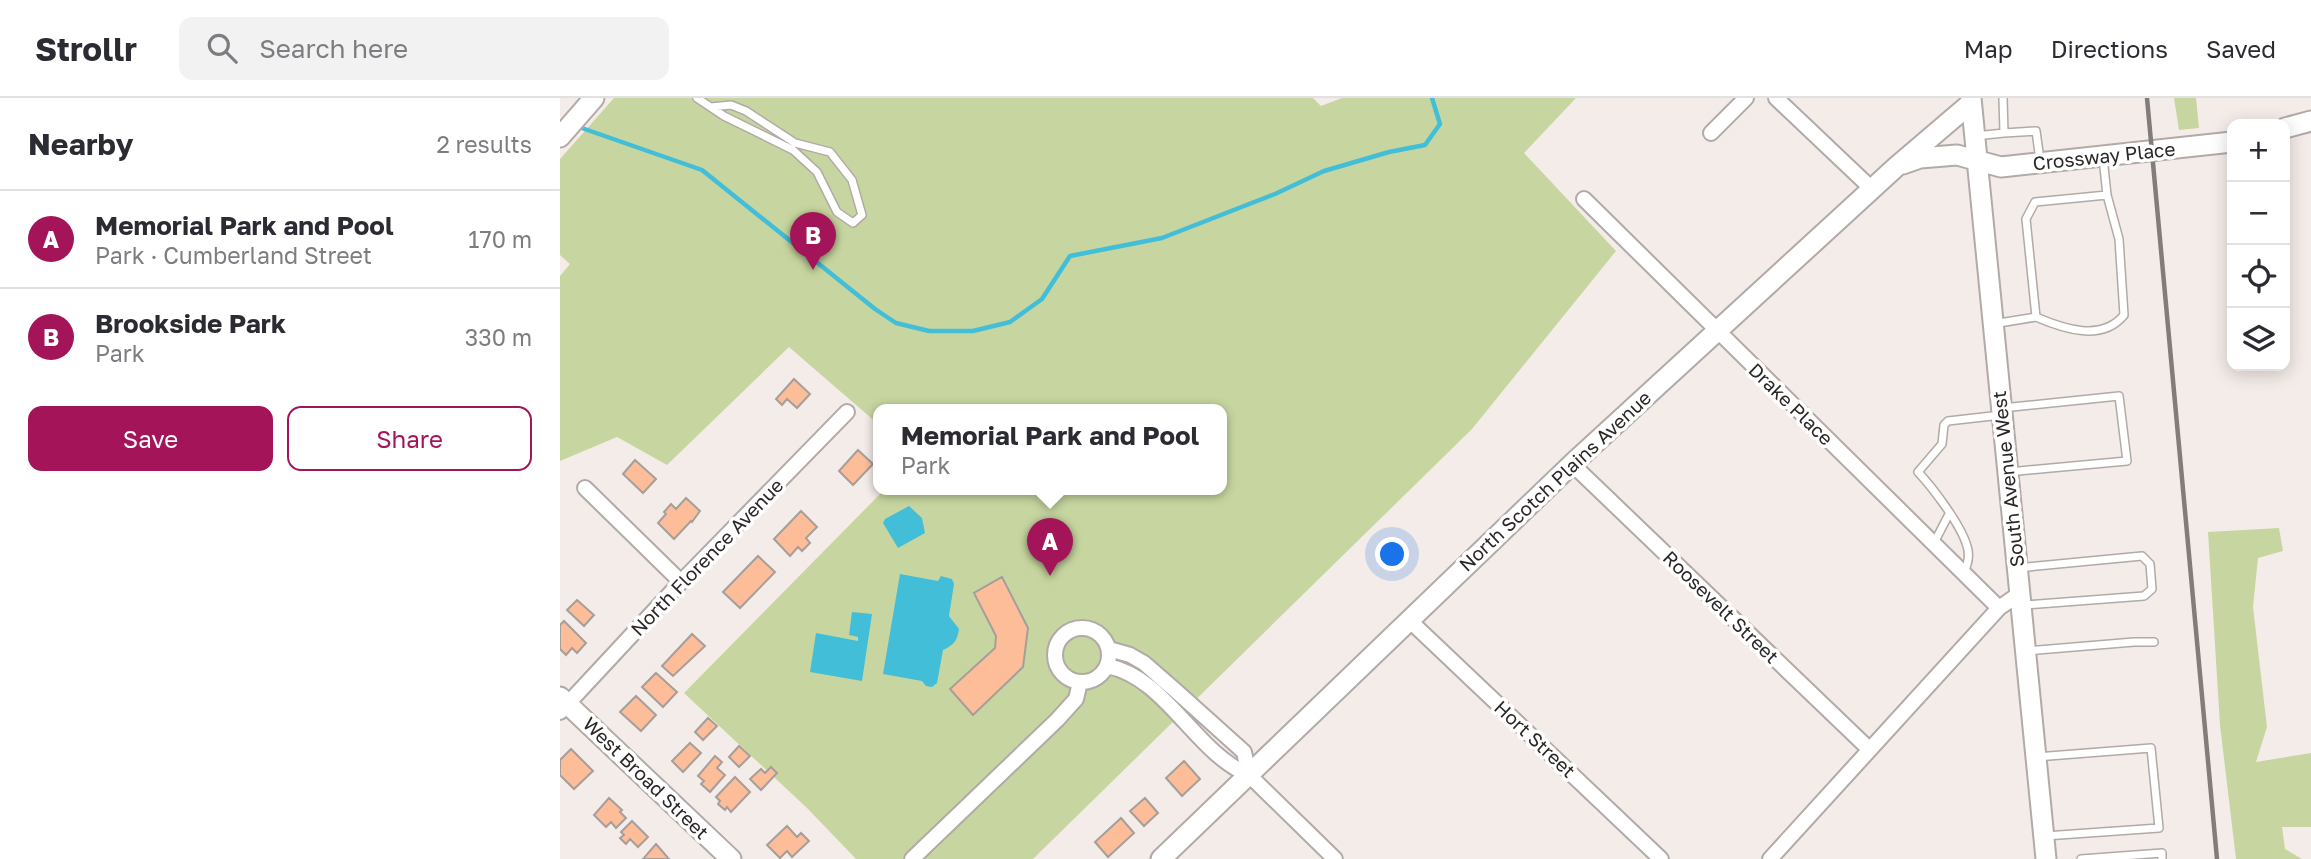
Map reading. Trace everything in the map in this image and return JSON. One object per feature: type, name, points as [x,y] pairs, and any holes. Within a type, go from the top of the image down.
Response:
[{"type":"street","points":[[1711,133],[1746,98]]},
{"type":"street","points":[[1776,98],[1872,188]]},
{"type":"street","points":[[1896,167],[1971,100]]},
{"type":"street","name":"South Avenue West","points":[[1971,100],[2046,859]]},
{"type":"street","points":[[560,137],[589,104]]},
{"type":"street","points":[[2290,127],[2311,121]]},
{"type":"street","name":"Crossway Place","points":[[1977,161],[2001,167],[2227,143]]},
{"type":"street","name":"North Scotch Plains Avenue","points":[[1161,859],[1572,464],[1896,167],[1933,156],[1957,155],[1977,161]]},
{"type":"street","name":"Drake Place","points":[[1584,199],[1999,608]]},
{"type":"street","name":"North Florence Avenue","points":[[563,704],[847,411]]},
{"type":"street","name":"Roosevelt Street","points":[[1572,464],[1869,749]]},
{"type":"street","points":[[584,488],[681,582]]},
{"type":"street","points":[[1770,859],[1999,608],[2019,599]]},
{"type":"street","name":"Hort Street","points":[[1408,619],[1661,859]]},
{"type":"street","points":[[1077,628],[1086,628],[1101,635],[1109,649],[1107,666],[1096,678],[1080,682],[1064,676],[1055,661],[1057,644],[1062,636],[1077,628]]},
{"type":"street","points":[[1109,649],[1130,655],[1144,663],[1244,752],[1249,775]]},
{"type":"street","points":[[1107,666],[1126,671],[1138,678],[1231,767],[1249,775],[1335,859]]},
{"type":"street","points":[[912,859],[1057,720],[1076,699],[1080,682]]},
{"type":"street","name":"West Broad Street","points":[[563,704],[731,859]]},
{"type":"lane","points":[[697,98],[711,107],[782,140],[830,152],[852,180],[862,215],[853,223],[837,212],[817,172],[782,140],[738,108],[731,105],[711,107]]},
{"type":"lane","points":[[2003,98],[2004,133]]},
{"type":"lane","points":[[1974,136],[2036,131],[2040,163]]},
{"type":"lane","points":[[1993,324],[2036,317],[2058,327],[2098,331],[2115,326],[2124,315],[2119,239],[2107,195],[2103,157]]},
{"type":"lane","points":[[2036,317],[2026,219],[2035,202],[2107,195]]},
{"type":"lane","points":[[1964,572],[1968,563],[1967,545],[1933,489],[1918,472],[1942,444],[1944,425],[1948,421],[2001,412],[2119,396],[2127,461],[2007,472]]},
{"type":"lane","points":[[1934,543],[1949,514]]},
{"type":"lane","points":[[2017,568],[2142,556],[2150,564],[2152,589],[2144,596],[2019,599]]},
{"type":"lane","points":[[2025,651],[2154,642]]},
{"type":"lane","points":[[2036,757],[2151,748],[2159,828],[2044,836]]},
{"type":"lane","points":[[2081,859],[2162,853],[2162,859]]},
{"type":"green space","points":[[614,98],[1313,98],[1321,106],[1342,98],[1576,98],[1524,153],[1616,251],[1472,429],[1033,859],[856,859],[807,808],[684,693],[879,495],[1227,495],[1227,404],[873,404],[873,420],[789,347],[667,465],[617,437],[560,461],[560,276],[570,264],[560,255],[560,159]]},
{"type":"green space","points":[[2174,98],[2196,98],[2199,128],[2179,130]]},
{"type":"green space","points":[[2279,528],[2283,551],[2258,558],[2253,607],[2267,727],[2256,762],[2311,753],[2311,827],[2282,827],[2285,849],[2302,859],[2236,859],[2220,725],[2208,532]]},
{"type":"water","points":[[909,506],[922,518],[925,533],[898,548],[883,523],[885,519]]},
{"type":"water","points":[[900,574],[938,581],[941,576],[952,579],[954,584],[949,616],[959,629],[954,642],[943,650],[937,683],[932,687],[926,686],[922,681],[883,674]]},
{"type":"water","points":[[852,612],[872,614],[862,681],[810,672],[816,633],[858,641],[858,637],[849,635]]},
{"type":"building","points":[[794,379],[810,394],[797,408],[787,399],[782,405],[776,399]]},
{"type":"building","points":[[858,450],[873,464],[853,485],[839,471]]},
{"type":"building","points":[[635,460],[656,479],[643,493],[623,474]]},
{"type":"building","points":[[686,498],[700,511],[674,539],[658,523],[671,504],[676,509]]},
{"type":"building","points":[[801,511],[817,527],[806,538],[810,543],[802,551],[798,547],[790,556],[774,539]]},
{"type":"building","points":[[758,556],[775,572],[740,608],[723,592]]},
{"type":"building","points":[[1002,577],[1028,628],[1023,667],[973,715],[950,689],[995,648],[996,636],[974,593]]},
{"type":"building","points":[[577,600],[594,615],[584,626],[567,610]]},
{"type":"building","points":[[564,621],[586,643],[577,653],[572,648],[566,655],[560,649],[560,625]]},
{"type":"building","points":[[692,634],[705,646],[673,676],[662,666]]},
{"type":"building","points":[[656,673],[677,692],[663,707],[642,687]]},
{"type":"building","points":[[636,696],[656,715],[641,731],[620,712]]},
{"type":"building","points":[[708,718],[717,726],[703,740],[695,732]]},
{"type":"building","points":[[690,743],[701,753],[683,772],[672,761]]},
{"type":"building","points":[[739,746],[750,756],[739,767],[729,757]]},
{"type":"building","points":[[571,749],[593,771],[574,789],[560,775],[560,760]]},
{"type":"building","points":[[715,756],[722,762],[717,768],[725,775],[710,792],[701,784],[704,781],[698,776]]},
{"type":"building","points":[[1184,761],[1200,779],[1182,796],[1166,778]]},
{"type":"building","points":[[771,767],[777,773],[761,790],[750,779],[761,769],[765,773]]},
{"type":"building","points":[[735,777],[750,792],[731,812],[727,807],[725,810],[718,804],[720,801],[716,797]]},
{"type":"building","points":[[609,798],[622,810],[620,812],[626,818],[616,828],[611,822],[606,827],[594,815]]},
{"type":"building","points":[[1145,798],[1158,813],[1144,826],[1130,811]]},
{"type":"building","points":[[1121,818],[1134,833],[1108,857],[1095,842]]},
{"type":"building","points":[[632,821],[648,837],[638,847],[630,839],[626,844],[620,838],[624,835],[621,832]]},
{"type":"building","points":[[787,826],[797,837],[801,833],[809,841],[792,857],[787,851],[780,858],[767,845]]},
{"type":"building","points":[[656,844],[669,859],[643,859]]},
{"type":"waterway","points":[[576,126],[702,170],[896,323],[929,331],[973,331],[1010,322],[1042,299],[1070,256],[1162,238],[1275,194],[1324,171],[1389,152],[1425,145],[1440,124],[1432,98]]},
{"type":"railway","points":[[2147,98],[2217,859]]},
{"type":"place","name":"Brookside Park","points":[[813,270]]},
{"type":"place","name":"Memorial Park and Pool","points":[[1050,576]]}]
